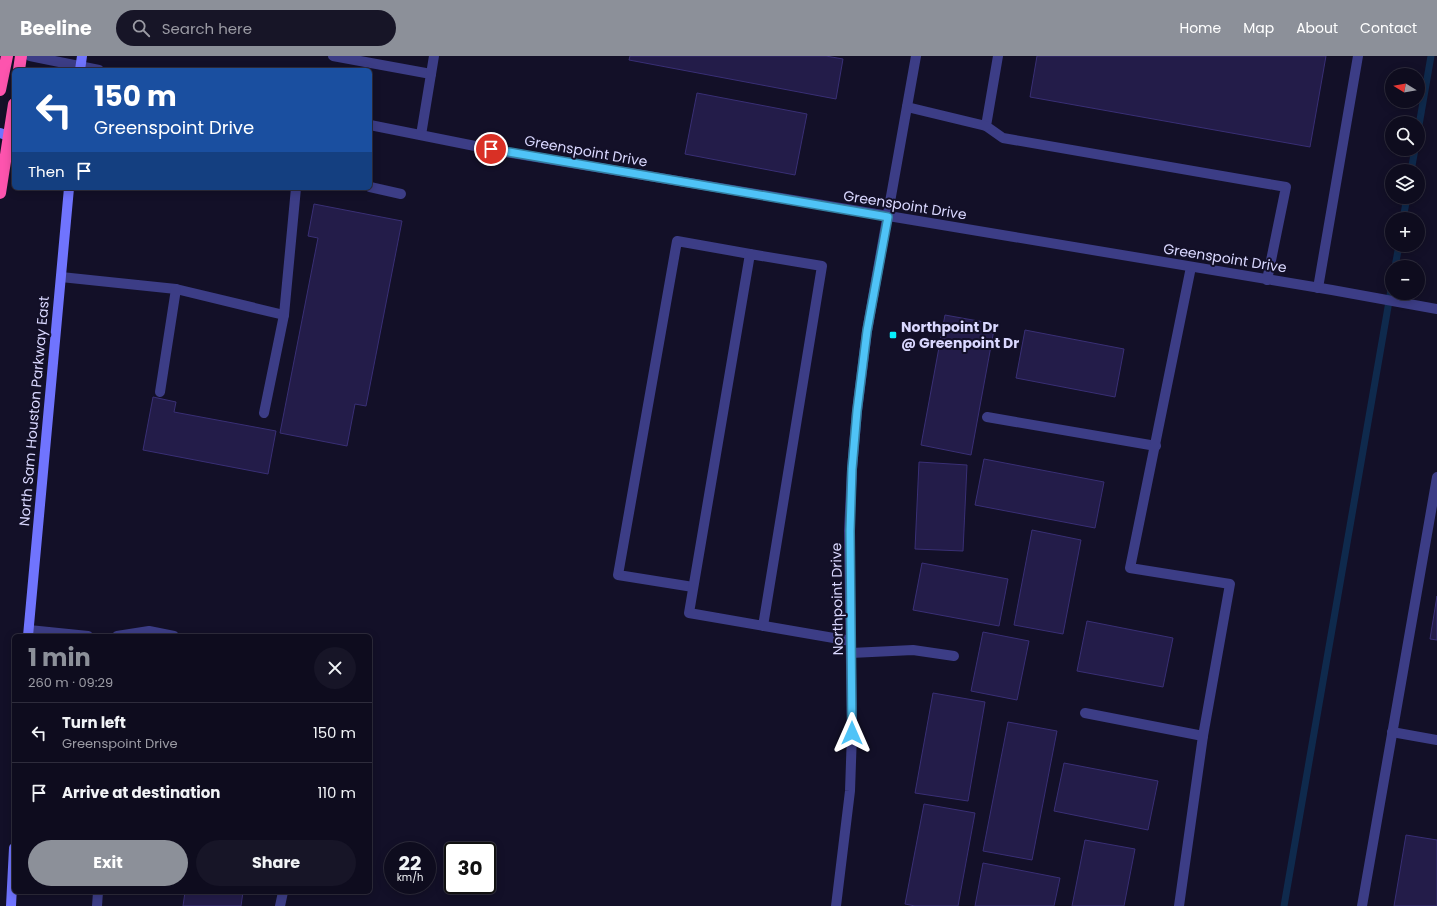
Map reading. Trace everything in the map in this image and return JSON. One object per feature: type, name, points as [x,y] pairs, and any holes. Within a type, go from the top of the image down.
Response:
[{"type":"highway","points":[[0,90],[7,56]]},
{"type":"highway","points":[[19,68],[22,56]]},
{"type":"highway","points":[[0,193],[12,117]]},
{"type":"main road","points":[[0,133],[12,137]]},
{"type":"main road","name":"North Sam Houston Parkway East","points":[[29,633],[69,190]]},
{"type":"main road","points":[[11,906],[12,887]]},
{"type":"street","points":[[30,56],[81,64],[93,68]]},
{"type":"street","points":[[333,56],[431,74]]},
{"type":"street","points":[[421,135],[434,56]]},
{"type":"street","name":"Northpoint Drive","points":[[836,906],[850,790],[852,733],[850,531],[852,462],[867,331],[916,56]]},
{"type":"street","points":[[986,126],[998,56]]},
{"type":"street","points":[[1318,288],[1358,56]]},
{"type":"street","points":[[907,107],[986,126],[1003,138],[1286,187],[1267,280]]},
{"type":"street","name":"Greenspoint Drive","points":[[372,125],[505,152],[1332,290],[1437,309]]},
{"type":"street","points":[[372,187],[401,194]]},
{"type":"street","points":[[264,413],[284,316],[296,190]]},
{"type":"street","points":[[693,587],[618,575],[677,241],[822,266],[763,626]]},
{"type":"street","points":[[750,254],[689,613],[851,641]]},
{"type":"street","points":[[1179,906],[1203,736],[1230,584],[1130,568],[1156,446],[1191,267]]},
{"type":"street","points":[[61,277],[176,289],[284,316]]},
{"type":"street","points":[[160,392],[176,289]]},
{"type":"street","points":[[988,417],[1156,446]]},
{"type":"street","points":[[1362,906],[1437,477]]},
{"type":"street","points":[[130,634],[149,631],[164,634]]},
{"type":"street","points":[[29,633],[49,634]]},
{"type":"street","points":[[852,653],[913,650],[954,656]]},
{"type":"street","points":[[1085,712],[1203,736]]},
{"type":"street","points":[[1392,732],[1437,740]]},
{"type":"street","points":[[97,906],[98,894]]},
{"type":"street","points":[[280,906],[283,894]]},
{"type":"building","points":[[630,56],[826,56],[843,59],[836,99],[629,60]]},
{"type":"building","points":[[1037,56],[1326,56],[1310,147],[1030,97]]},
{"type":"building","points":[[697,93],[807,114],[795,175],[685,154]]},
{"type":"building","points":[[314,204],[402,221],[366,406],[355,404],[347,446],[280,433],[318,238],[308,236]]},
{"type":"building","points":[[945,315],[995,324],[971,455],[921,445]]},
{"type":"building","points":[[1025,330],[1124,349],[1115,397],[1016,378]]},
{"type":"building","points":[[153,397],[176,402],[174,412],[276,431],[268,474],[143,450]]},
{"type":"building","points":[[984,459],[1104,482],[1095,528],[975,505]]},
{"type":"building","points":[[919,462],[967,465],[963,551],[915,549]]},
{"type":"building","points":[[1032,530],[1081,540],[1063,634],[1014,625]]},
{"type":"building","points":[[922,563],[1008,579],[999,626],[913,610]]},
{"type":"building","points":[[1437,596],[1437,640],[1430,639]]},
{"type":"building","points":[[1087,621],[1173,638],[1163,687],[1077,671]]},
{"type":"building","points":[[983,632],[1029,641],[1017,700],[971,691]]},
{"type":"building","points":[[933,693],[985,702],[968,801],[915,793]]},
{"type":"building","points":[[1008,722],[1057,731],[1032,860],[983,851]]},
{"type":"building","points":[[1064,763],[1158,781],[1148,830],[1054,811]]},
{"type":"building","points":[[924,804],[975,813],[958,906],[915,906],[905,904]]},
{"type":"building","points":[[1406,835],[1437,840],[1437,906],[1394,906]]},
{"type":"building","points":[[1085,840],[1135,849],[1124,906],[1072,906]]},
{"type":"building","points":[[983,863],[1060,878],[1054,906],[975,906]]},
{"type":"building","points":[[185,894],[243,894],[241,906],[183,906]]},
{"type":"waterway","points":[[1421,116],[1431,56]]},
{"type":"waterway","points":[[1412,164],[1414,156]]},
{"type":"waterway","points":[[1404,212],[1406,204]]},
{"type":"waterway","points":[[1396,260],[1398,252]]},
{"type":"waterway","points":[[1284,906],[1389,300]]},
{"type":"place","name":"Northpoint Dr @ Greenpoint Dr","points":[[893,335]]},
{"type":"route","points":[[491,149],[888,217],[867,331],[857,411],[852,469],[850,531],[852,733]]}]
